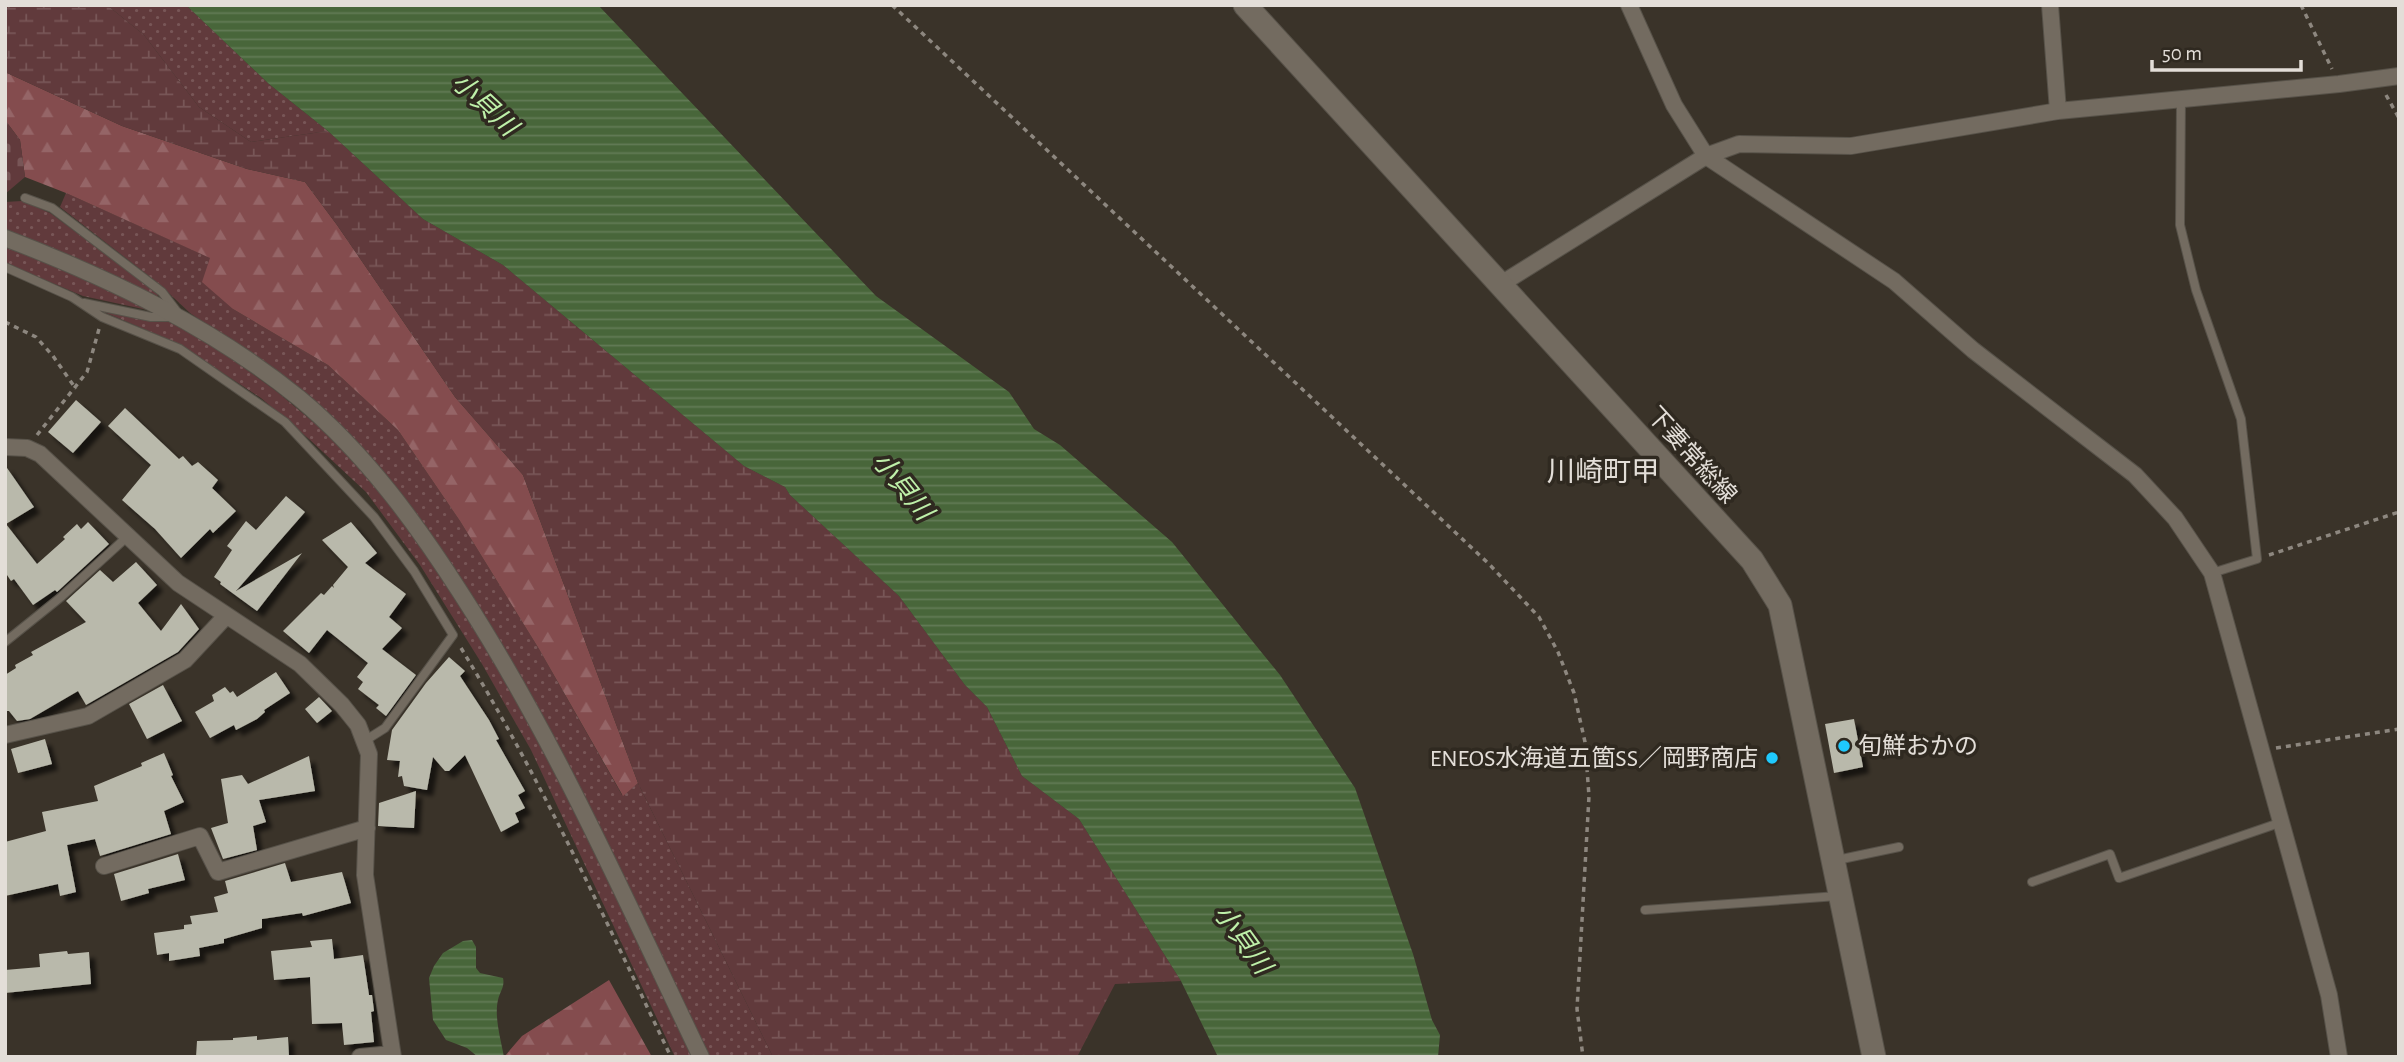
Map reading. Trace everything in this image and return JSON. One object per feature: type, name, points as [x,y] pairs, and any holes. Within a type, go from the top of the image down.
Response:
[{"type":"main road","name":"下妻常総線","points":[[1245,5],[1752,560],[1780,605],[1874,1057]]},
{"type":"street","points":[[1629,5],[1674,105],[1706,156],[1894,281],[1973,350],[2135,475],[2175,518],[2212,573],[2329,996],[2339,1057]]},
{"type":"street","points":[[2050,5],[2058,111]]},
{"type":"street","points":[[1501,284],[1706,156],[1739,144],[1852,146],[2058,111],[2399,76]]},
{"type":"street","points":[[5,238],[113,284],[181,318],[248,360],[299,398],[343,439],[390,491],[438,558],[484,630],[568,781],[701,1057]]},
{"type":"street","points":[[5,447],[27,448],[40,454],[178,583],[300,664],[342,705],[358,725],[366,740],[369,770],[365,875],[392,1055],[360,1057]]},
{"type":"street","points":[[5,734],[88,716],[185,660],[226,616]]},
{"type":"street","points":[[104,866],[200,836],[218,872],[367,828]]},
{"type":"lane","points":[[2181,99],[2180,225],[2196,290],[2241,419],[2257,559],[2212,573]]},
{"type":"lane","points":[[25,198],[52,208],[162,292],[181,318]]},
{"type":"lane","points":[[5,267],[78,301],[102,317],[180,349],[285,422],[374,517],[414,571],[453,635],[385,728],[366,740]]},
{"type":"lane","points":[[78,301],[151,317],[181,318]]},
{"type":"lane","points":[[5,642],[61,597],[128,536]]},
{"type":"lane","points":[[2032,881],[2110,854],[2119,878],[2282,822]]},
{"type":"lane","points":[[1833,861],[1899,847]]},
{"type":"lane","points":[[1645,910],[1841,896]]},
{"type":"path","points":[[892,5],[1489,564],[1539,617],[1558,652],[1574,693],[1585,742],[1589,796],[1577,1009],[1583,1057]]},
{"type":"path","points":[[2301,5],[2339,84]]},
{"type":"path","points":[[2377,79],[2399,118]]},
{"type":"path","points":[[27,448],[88,372],[102,317]]},
{"type":"path","points":[[5,322],[36,337],[76,389]]},
{"type":"path","points":[[2257,559],[2399,512]]},
{"type":"path","points":[[453,635],[495,703],[550,807],[671,1057]]},
{"type":"path","points":[[2262,751],[2399,729]]},
{"type":"green space","points":[[5,5],[107,5],[144,35],[199,107],[251,142],[328,131],[423,219],[503,265],[744,466],[785,487],[790,495],[899,596],[965,685],[987,707],[1022,776],[1079,819],[1181,981],[1115,984],[1077,1057],[773,1057],[638,783],[523,475],[455,397],[305,182],[247,169],[122,126],[5,72]]},
{"type":"green space","points":[[107,5],[186,5],[269,84],[328,131],[251,142],[199,107],[144,35]]},
{"type":"green space","points":[[5,72],[122,126],[247,169],[305,182],[455,397],[523,475],[638,783],[623,796],[539,649],[460,521],[398,430],[328,365],[233,309],[202,282],[210,258],[25,177],[20,140],[5,120]]},
{"type":"green space","points":[[5,120],[20,140],[25,177],[5,194]]},
{"type":"green space","points":[[66,193],[211,258],[233,309],[328,365],[398,430],[460,521],[539,649],[622,795],[638,783],[773,1057],[706,1057],[590,813],[377,466],[232,342],[190,313],[158,283],[60,207]]},
{"type":"green space","points":[[22,201],[50,213],[157,292],[158,297],[5,233],[5,202]]},
{"type":"green space","points":[[5,246],[77,274],[157,312],[83,296],[5,263]]},
{"type":"green space","points":[[97,309],[145,320],[174,321],[211,344],[276,391],[330,436],[382,491],[433,560],[543,744],[692,1057],[675,1057],[531,750],[482,664],[420,565],[366,492],[261,398],[177,343]]},
{"type":"green space","points":[[609,980],[652,1057],[504,1057],[522,1036]]},
{"type":"water","name":"小貝川","points":[[186,5],[598,5],[876,296],[1009,392],[1034,429],[1060,445],[1172,542],[1280,675],[1355,788],[1413,954],[1432,1020],[1440,1035],[1438,1057],[1218,1057],[1181,981],[1079,819],[1022,776],[987,707],[965,685],[899,596],[790,495],[785,487],[744,466],[503,265],[423,219],[328,131],[269,84]]},
{"type":"water","points":[[472,940],[476,947],[476,968],[480,973],[503,978],[497,1014],[504,1057],[478,1057],[467,1048],[446,1040],[433,1020],[429,978],[434,966],[443,953],[463,941]]},
{"type":"building","points":[[76,400],[101,422],[73,453],[48,432]]},
{"type":"building","points":[[125,408],[179,459],[183,456],[192,466],[198,462],[218,480],[212,488],[236,511],[213,533],[210,529],[181,558],[155,529],[122,500],[151,465],[108,426]]},
{"type":"building","points":[[5,465],[34,507],[6,524],[37,564],[65,539],[63,537],[77,524],[81,529],[88,522],[109,544],[57,592],[55,590],[33,605],[14,579],[11,581],[5,572]]},
{"type":"building","points":[[286,496],[305,512],[236,591],[302,553],[257,611],[214,577],[232,550],[227,546],[246,521],[256,530]]},
{"type":"building","points":[[351,522],[377,553],[365,563],[406,594],[389,617],[402,628],[382,649],[416,675],[386,716],[376,708],[379,705],[358,689],[363,682],[357,677],[368,663],[327,630],[309,653],[283,631],[321,593],[324,595],[332,586],[334,588],[333,585],[348,567],[322,540]]},
{"type":"building","points":[[136,562],[157,585],[138,603],[161,631],[181,604],[199,629],[178,652],[86,705],[78,691],[30,719],[17,721],[9,711],[5,711],[5,675],[16,668],[15,665],[33,655],[31,652],[86,622],[66,601],[100,570],[113,582]]},
{"type":"building","points":[[449,657],[465,671],[460,676],[489,720],[499,739],[496,740],[525,791],[518,795],[525,808],[515,813],[519,822],[501,832],[465,755],[449,771],[445,771],[433,757],[427,790],[404,786],[402,776],[398,777],[400,761],[387,760],[392,730],[426,683]]},
{"type":"building","points":[[276,672],[290,693],[264,710],[257,719],[236,730],[234,725],[210,738],[195,712],[214,701],[212,695],[225,687],[237,697]]},
{"type":"building","points":[[163,685],[182,721],[147,739],[129,704]]},
{"type":"building","points":[[319,697],[332,711],[317,723],[305,709]]},
{"type":"building","name":"旬鮮おかの","points":[[1854,719],[1863,767],[1834,773],[1825,724]]},
{"type":"building","points":[[45,739],[52,764],[18,773],[11,749]]},
{"type":"building","points":[[164,753],[173,775],[171,776],[184,802],[164,811],[171,834],[100,856],[95,839],[67,845],[76,892],[60,896],[58,884],[5,896],[5,842],[46,831],[42,812],[98,801],[94,786],[142,766],[141,763]]},
{"type":"building","points":[[309,756],[315,791],[259,800],[266,822],[253,826],[257,850],[223,859],[211,828],[228,823],[221,779],[242,775],[248,784]]},
{"type":"building","points":[[416,791],[414,828],[378,826],[379,803]]},
{"type":"building","points":[[178,854],[185,880],[148,889],[149,893],[121,901],[114,874]]},
{"type":"building","points":[[285,863],[291,882],[342,872],[351,903],[303,916],[302,913],[262,919],[262,928],[224,939],[224,943],[199,948],[200,956],[169,961],[169,953],[157,955],[154,933],[184,929],[184,925],[192,924],[190,916],[218,912],[214,897],[228,893],[225,881]]},
{"type":"building","points":[[332,939],[334,959],[363,955],[369,995],[372,995],[374,1042],[344,1045],[342,1023],[312,1024],[310,977],[274,980],[271,951],[312,947],[310,941]]},
{"type":"building","points":[[67,951],[68,954],[89,952],[91,984],[5,993],[5,970],[40,967],[39,954]]},
{"type":"building","points":[[257,1036],[257,1040],[288,1037],[289,1057],[196,1057],[197,1041]]},
{"type":"place","name":"旬鮮おかの","points":[[1844,746]]},
{"type":"place","name":"ENEOS水海道五箇SS／岡野商店","points":[[1772,758]]},
{"type":"district","name":"川崎町甲","points":[[1603,471]]}]
